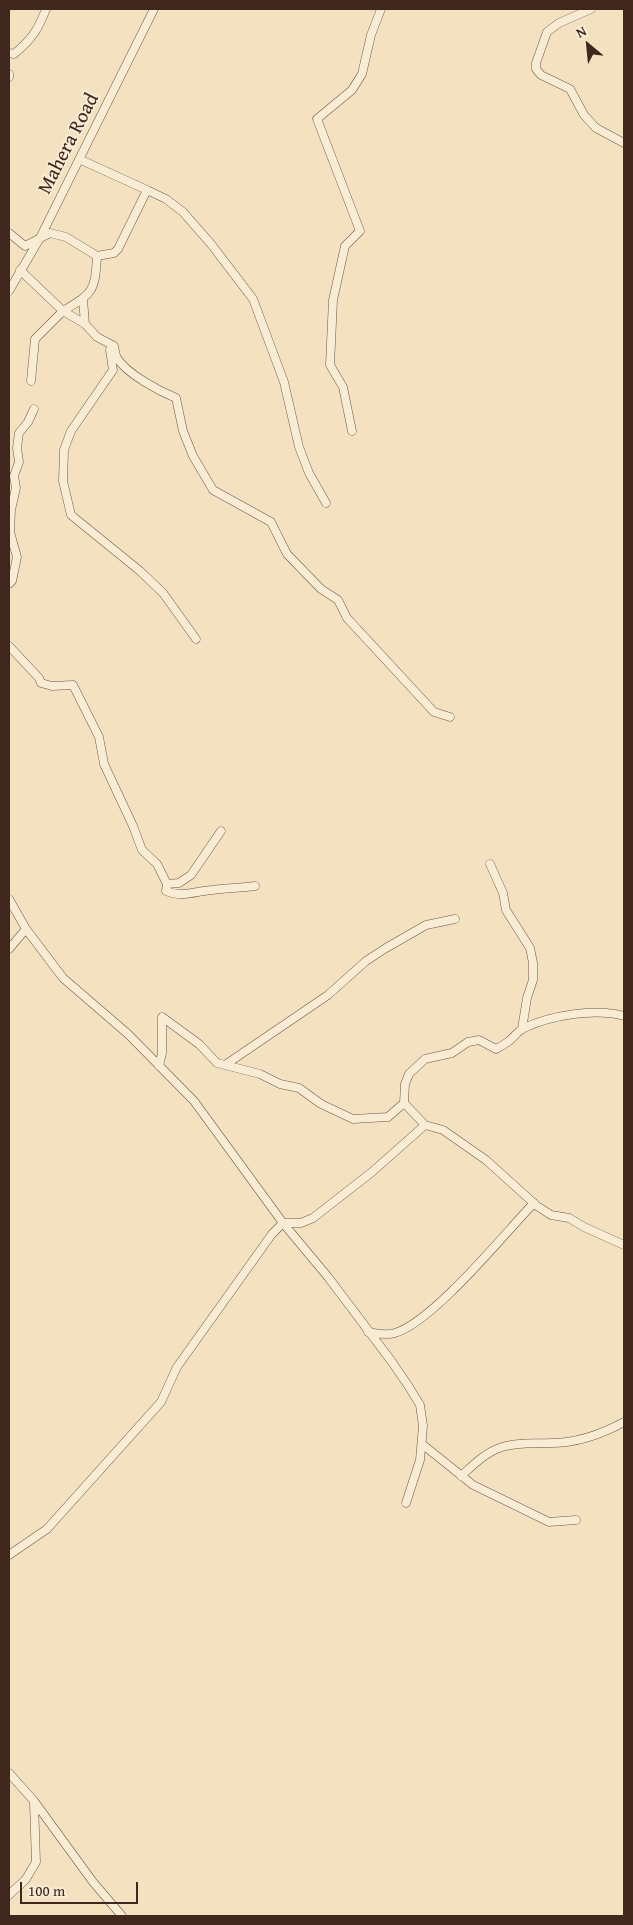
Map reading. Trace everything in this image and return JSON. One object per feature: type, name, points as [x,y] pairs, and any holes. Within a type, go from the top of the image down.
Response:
[{"type":"street","points":[[9,53],[14,54],[31,40],[40,25],[46,9]]},
{"type":"street","name":"Mahera Road","points":[[9,291],[40,238],[154,9]]},
{"type":"street","points":[[352,432],[343,387],[330,365],[333,300],[339,273],[346,246],[360,231],[317,119],[352,90],[362,74],[370,35],[381,9]]},
{"type":"street","points":[[591,9],[559,23],[547,32],[536,63],[536,69],[540,75],[570,89],[584,115],[596,128],[624,143]]},
{"type":"street","points":[[79,159],[166,199],[183,212],[207,239],[250,294],[284,382],[299,447],[309,473],[326,503]]},
{"type":"street","points":[[9,233],[25,246],[50,233],[66,237],[97,256],[114,253],[118,249],[147,190]]},
{"type":"street","points":[[30,382],[35,339],[63,311],[84,299],[94,288],[97,256]]},
{"type":"street","points":[[20,270],[63,311],[86,324],[110,349],[113,370],[70,431],[66,440],[63,481],[72,515],[140,571],[163,593],[196,639]]},
{"type":"street","points":[[84,299],[86,324]]},
{"type":"street","points":[[97,337],[114,346],[116,357],[127,369],[160,392],[176,398],[183,431],[193,456],[213,490],[270,522],[288,554],[298,566],[321,588],[338,600],[347,618],[434,712],[450,717]]},
{"type":"street","points":[[9,584],[12,581],[17,557],[10,532],[11,510],[16,488],[14,476],[19,462],[20,433],[28,422],[34,408]]},
{"type":"street","points":[[9,646],[39,678],[41,683],[52,686],[73,685],[99,737],[104,764],[142,850],[157,864],[167,884],[166,891],[173,894],[188,895],[212,890],[255,886]]},
{"type":"street","points":[[167,884],[179,883],[190,876],[221,831]]},
{"type":"street","points":[[490,864],[503,893],[506,910],[530,948],[533,963],[533,980],[527,998],[522,1029]]},
{"type":"street","points":[[9,899],[26,929],[64,978],[128,1034],[194,1101],[284,1223],[392,1362],[420,1405],[423,1426],[420,1460],[406,1503]]},
{"type":"street","points":[[225,1065],[262,1038],[280,1029],[328,995],[366,961],[386,948],[426,925],[455,919]]},
{"type":"street","points":[[9,949],[26,929]]},
{"type":"street","points":[[159,1066],[162,1052],[162,1017],[198,1044],[217,1063],[260,1074],[280,1084],[299,1088],[321,1104],[353,1119],[388,1117],[404,1104],[405,1084],[409,1074],[425,1059],[452,1053],[468,1042],[479,1040],[496,1049],[508,1042],[522,1029],[540,1022],[582,1012],[624,1016]]},
{"type":"street","points":[[404,1104],[426,1125],[443,1130],[486,1160],[534,1203],[551,1215],[569,1218],[624,1246]]},
{"type":"street","points":[[9,1555],[46,1530],[162,1402],[178,1367],[272,1234],[284,1223],[301,1223],[313,1218],[426,1125]]},
{"type":"street","points":[[368,1332],[394,1334],[423,1317],[534,1203]]},
{"type":"street","points":[[616,1242],[624,1238]]},
{"type":"street","points":[[461,1476],[480,1459],[500,1448],[522,1442],[553,1444],[583,1439],[624,1422]]},
{"type":"street","points":[[422,1444],[473,1485],[549,1522],[576,1520]]},
{"type":"street","points":[[9,1773],[34,1801],[92,1882],[122,1916]]},
{"type":"street","points":[[9,1895],[26,1879],[36,1862],[34,1801]]}]
